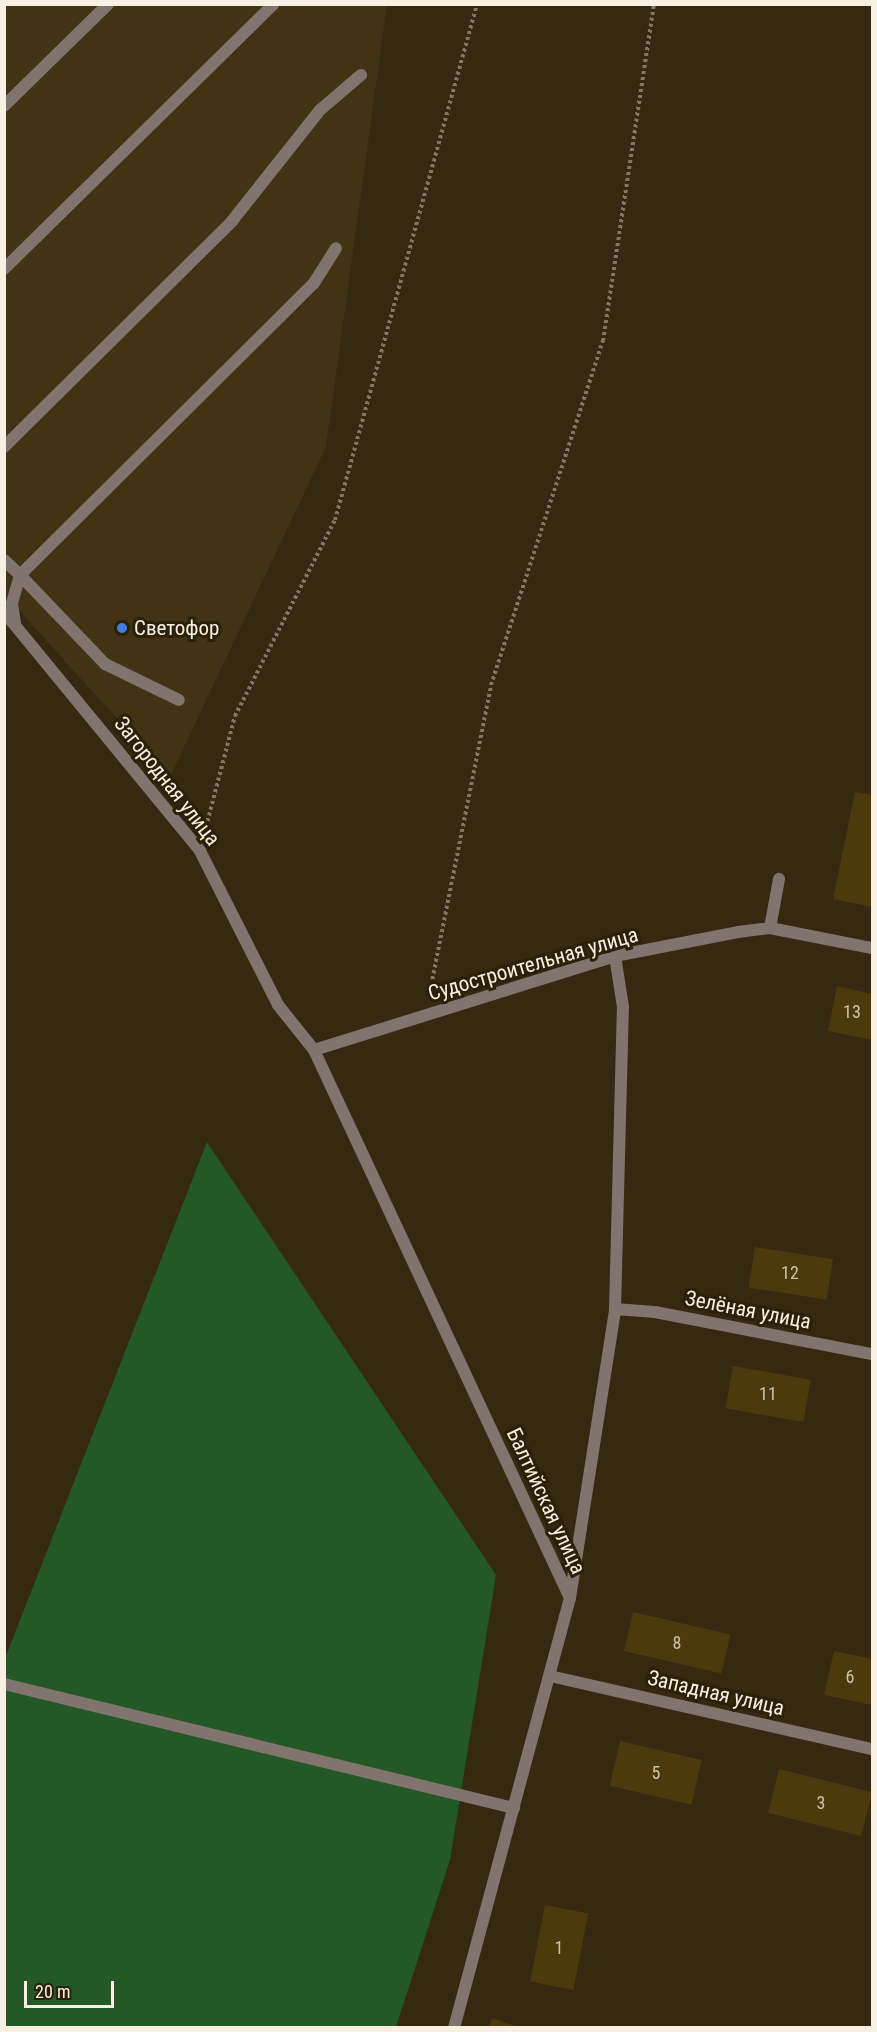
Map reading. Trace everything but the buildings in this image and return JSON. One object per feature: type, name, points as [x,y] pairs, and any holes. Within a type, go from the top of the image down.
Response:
[{"type":"street","points":[[4,106],[108,4]]},
{"type":"street","points":[[4,269],[274,4]]},
{"type":"street","points":[[4,447],[232,221],[320,110],[361,75]]},
{"type":"street","points":[[15,623],[12,603],[20,575],[314,283],[336,248]]},
{"type":"street","points":[[4,560],[105,664],[179,700]]},
{"type":"street","name":"Загородная улица","points":[[4,612],[200,851],[278,1005],[314,1050]]},
{"type":"street","points":[[770,928],[779,879]]},
{"type":"street","name":"Судостроительная улица","points":[[314,1050],[615,956],[770,928],[873,948]]},
{"type":"street","points":[[570,1598],[615,1309],[623,1007],[615,956]]},
{"type":"street","name":"Балтийская улица","points":[[314,1050],[570,1598],[454,2028]]},
{"type":"street","name":"Зелёная улица","points":[[615,1309],[655,1312],[873,1354]]},
{"type":"street","name":"Западная улица","points":[[550,1676],[873,1749]]},
{"type":"street","points":[[4,1684],[514,1808]]},
{"type":"path","points":[[200,851],[235,716],[335,520],[477,4]]},
{"type":"path","points":[[425,1015],[491,685],[603,340],[654,4]]},
{"type":"shaded area","name":"Светофор","points":[[5,5],[387,5],[326,447],[170,777],[5,595]]},
{"type":"green space","points":[[207,1142],[496,1575],[450,1860],[396,2027],[5,2027],[4,1661]]},
{"type":"place","name":"Светофор","points":[[122,628]]}]
